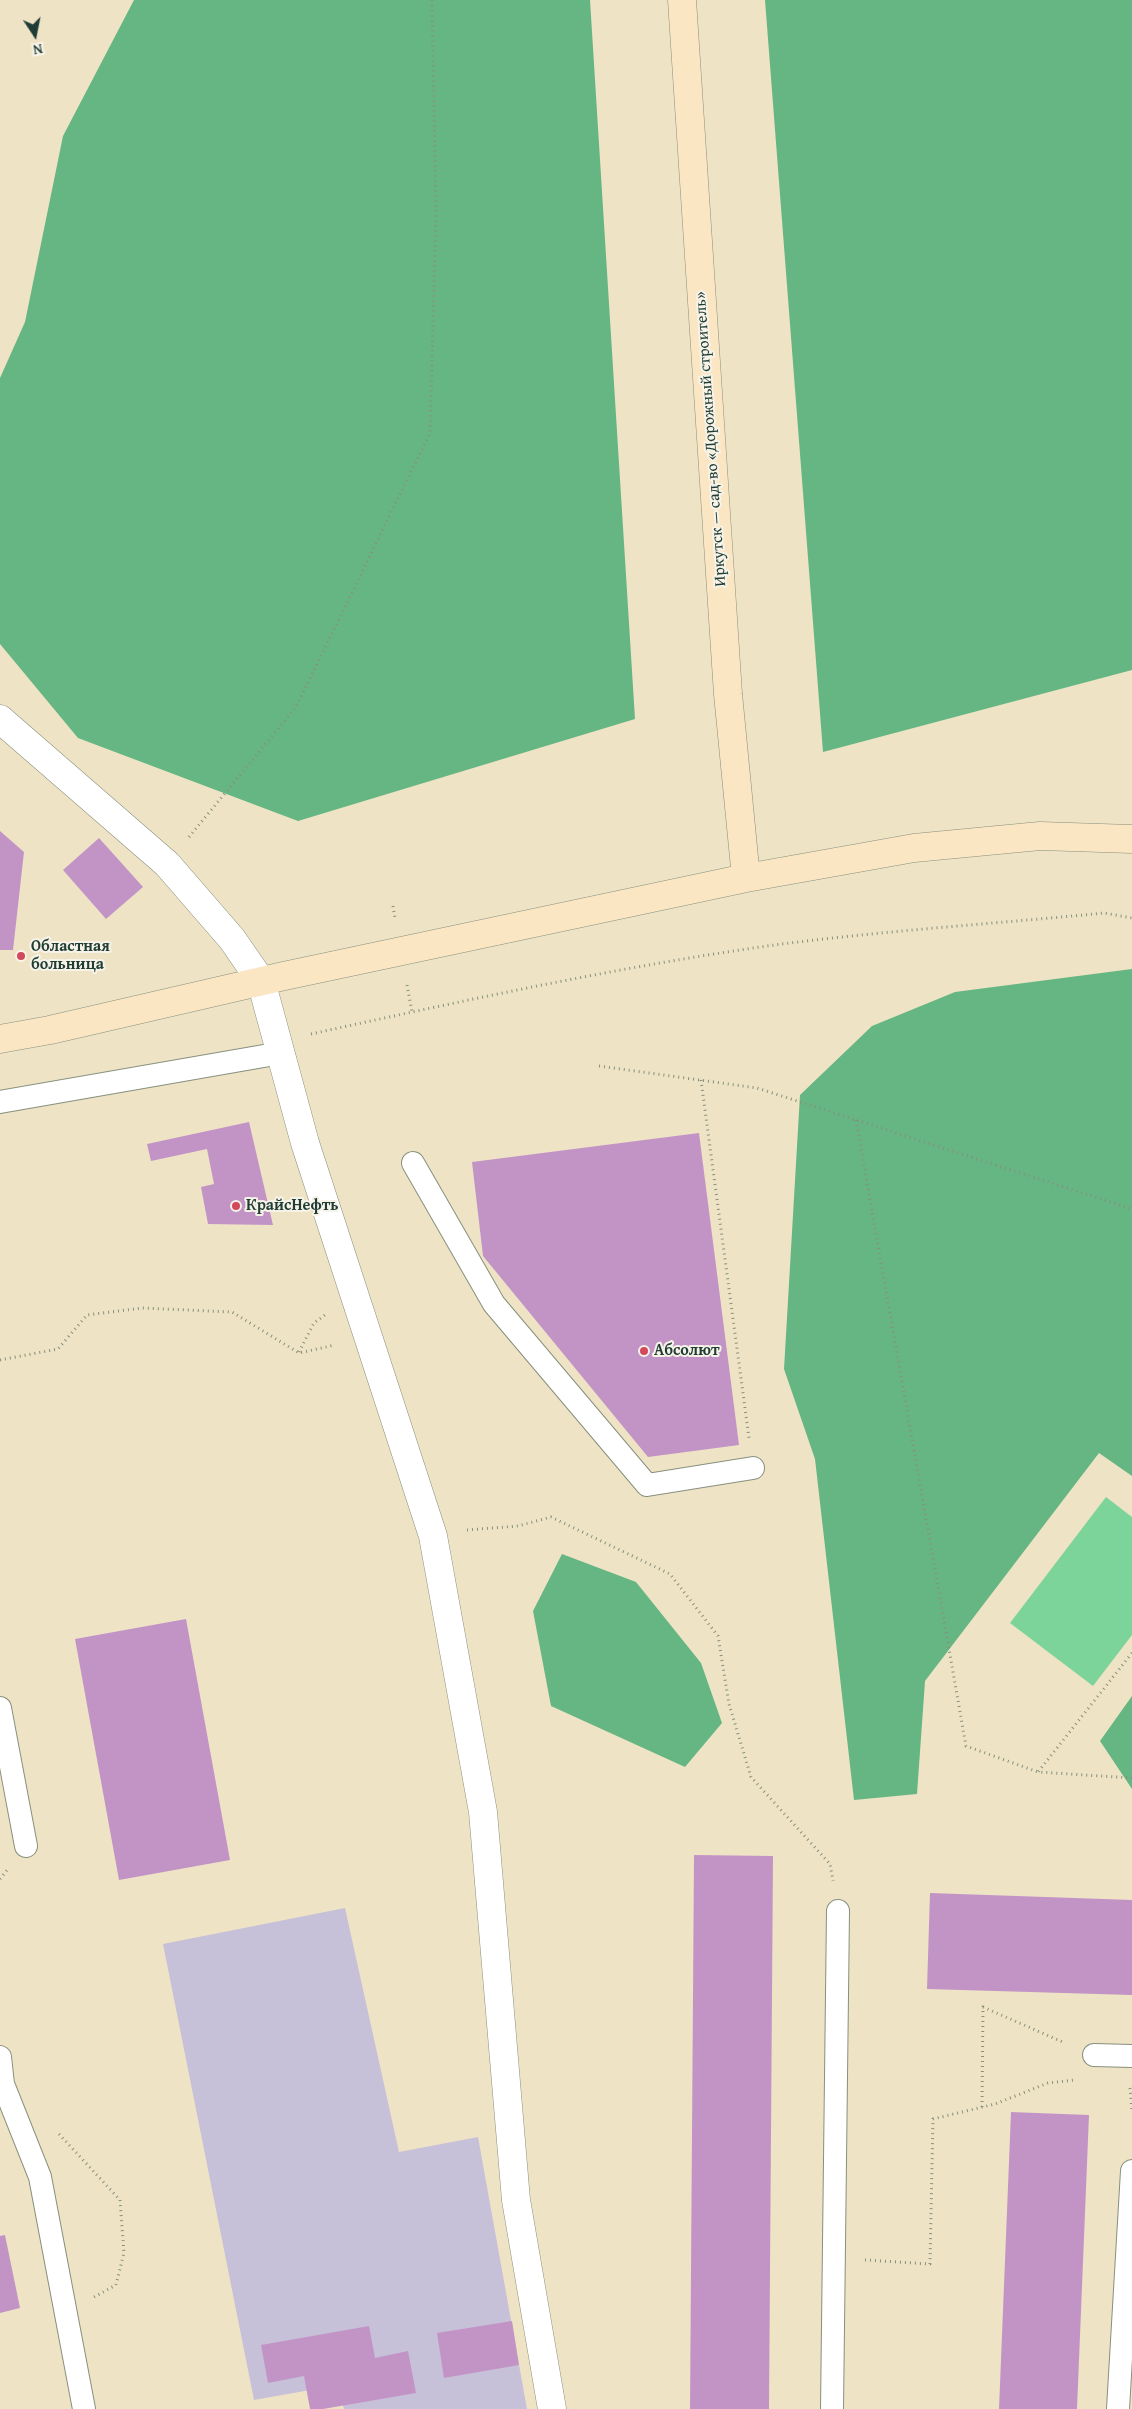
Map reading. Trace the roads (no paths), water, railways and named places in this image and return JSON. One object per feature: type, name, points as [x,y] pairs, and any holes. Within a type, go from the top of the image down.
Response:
[{"type":"main road","name":"Иркутск — сад-во «Дорожный строитель»","points":[[682,0],[728,684],[746,878]]},
{"type":"main road","points":[[0,1039],[50,1030],[261,981],[746,878],[914,848],[1040,836],[1132,839]]},
{"type":"street","points":[[0,719],[167,864],[232,939],[261,981],[305,1143],[433,1536],[481,1803],[516,2200],[552,2409]]},
{"type":"lane","points":[[0,1102],[281,1053]]},
{"type":"lane","points":[[413,1163],[494,1304],[647,1485],[753,1468]]},
{"type":"lane","points":[[0,1708],[26,1846]]},
{"type":"lane","points":[[832,2409],[838,1911]]},
{"type":"lane","points":[[1094,2055],[1132,2056]]},
{"type":"lane","points":[[0,2057],[3,2084],[40,2177],[84,2409]]},
{"type":"lane","points":[[1118,2409],[1132,2171]]},
{"type":"place","name":"Областная больница","points":[[21,956]]},
{"type":"place","name":"КрайсНефть","points":[[236,1206]]},
{"type":"place","name":"Абсолют","points":[[644,1351]]}]
